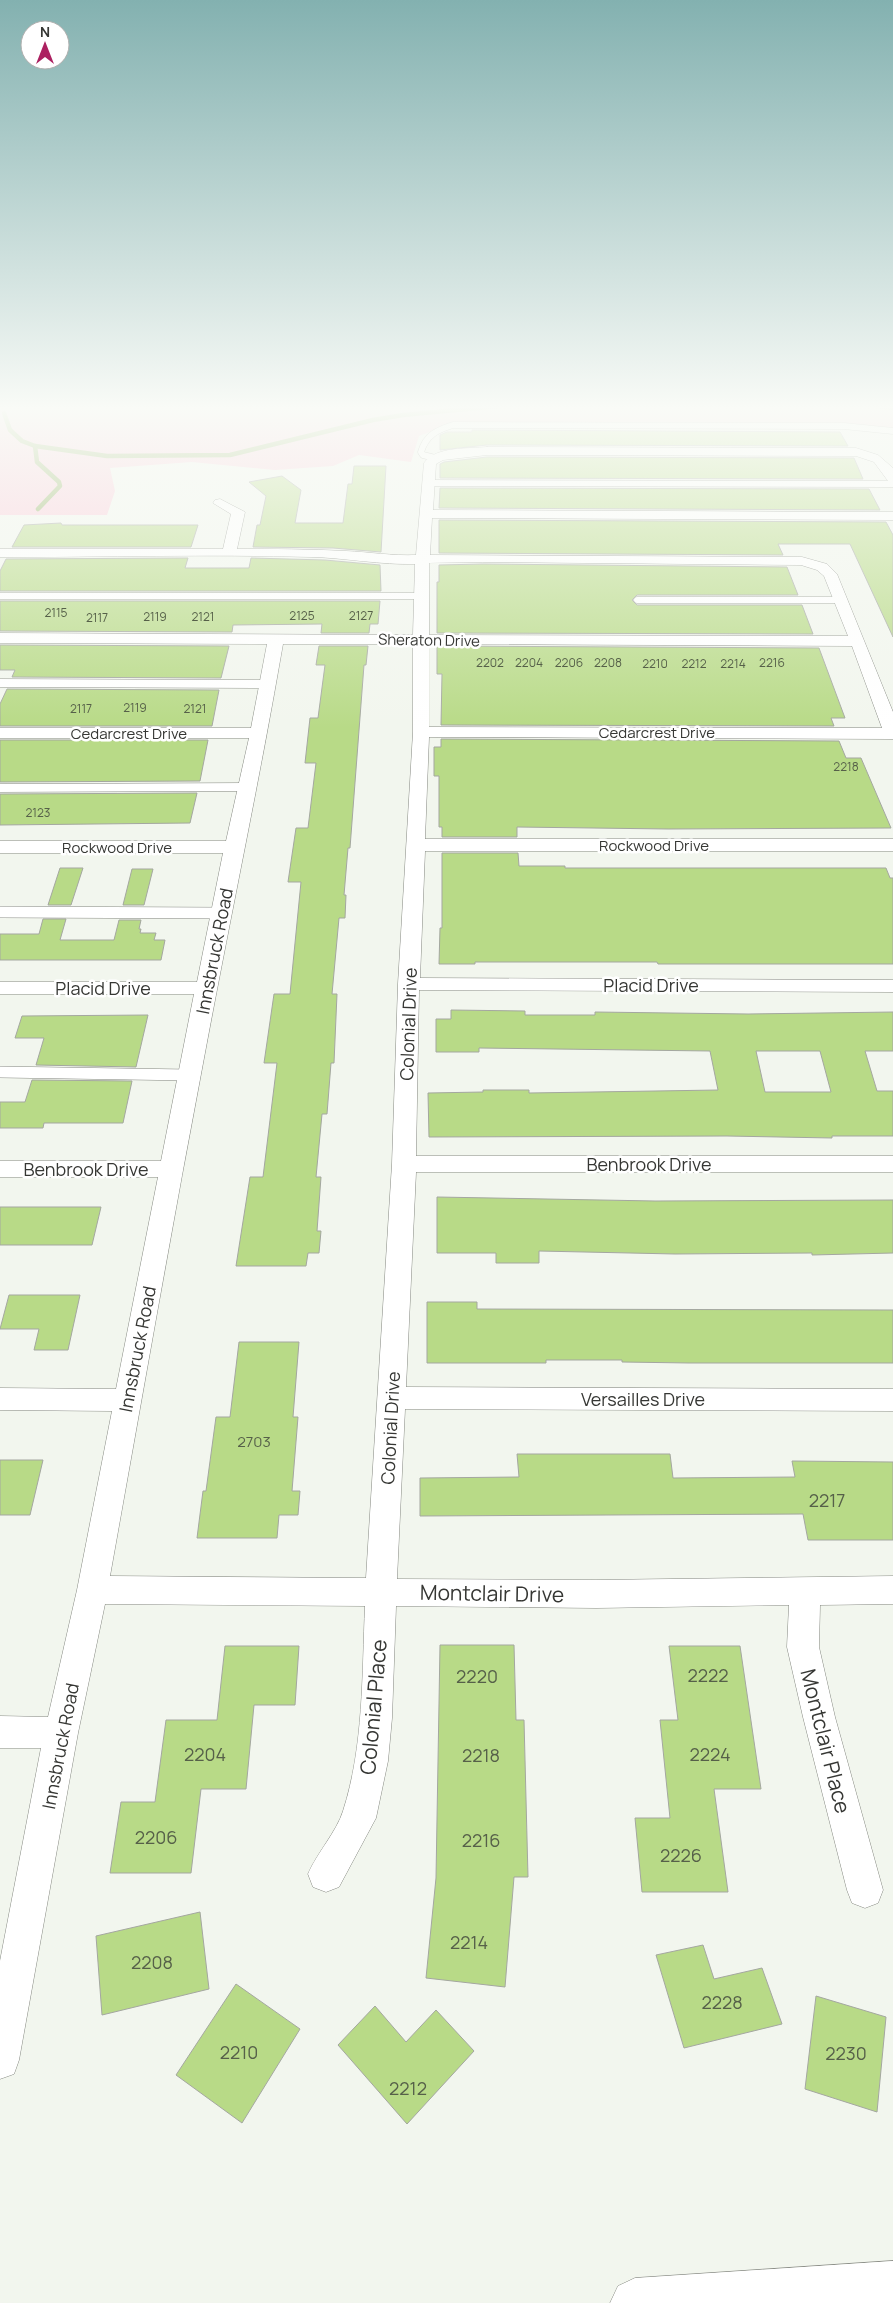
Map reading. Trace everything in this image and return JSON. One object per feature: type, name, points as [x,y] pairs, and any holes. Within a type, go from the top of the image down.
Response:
[{"type":"main road","points":[[635,2303],[893,2285]]},
{"type":"street","points":[[229,553],[238,512]]},
{"type":"street","points":[[426,514],[893,516]]},
{"type":"street","name":"Colonial Drive","points":[[381,1591],[404,1164],[409,984],[421,732],[421,596],[426,514]]},
{"type":"street","points":[[0,553],[312,553],[368,556],[393,560],[483,558],[783,560],[811,564],[822,567],[830,574],[893,733]]},
{"type":"street","name":"Sheraton Drive","points":[[0,638],[858,641]]},
{"type":"street","name":"Innsbruck Road","points":[[0,2060],[62,1733],[92,1590],[206,988],[259,733],[276,638]]},
{"type":"street","name":"Cedarcrest Drive","points":[[421,732],[893,733]]},
{"type":"street","name":"Cedarcrest Drive","points":[[0,733],[259,733]]},
{"type":"street","name":"Rockwood Drive","points":[[416,845],[893,845]]},
{"type":"street","name":"Rockwood Drive","points":[[0,847],[234,847]]},
{"type":"street","name":"Placid Drive","points":[[409,984],[893,986]]},
{"type":"street","name":"Placid Drive","points":[[0,988],[206,988]]},
{"type":"street","name":"Benbrook Drive","points":[[404,1164],[893,1164]]},
{"type":"street","name":"Benbrook Drive","points":[[0,1169],[171,1169]]},
{"type":"street","name":"Versailles Drive","points":[[392,1398],[893,1400]]},
{"type":"street","points":[[0,1400],[127,1400]]},
{"type":"street","name":"Montclair Drive","points":[[92,1590],[596,1594],[893,1590]]},
{"type":"street","name":"Montclair Place","points":[[805,1590],[803,1647],[819,1717],[864,1890]]},
{"type":"street","name":"Colonial Place","points":[[326,1874],[359,1818],[371,1761],[376,1718],[381,1591]]},
{"type":"street","points":[[0,1732],[62,1733]]},
{"type":"lane","points":[[0,596],[421,596]]},
{"type":"lane","points":[[637,600],[841,600]]},
{"type":"lane","points":[[0,683],[268,684]]},
{"type":"lane","points":[[0,788],[247,787]]},
{"type":"lane","points":[[0,912],[222,912]]},
{"type":"lane","points":[[0,1072],[190,1075]]},
{"type":"shaded area","points":[[0,512],[108,512],[107,515],[0,515]]},
{"type":"building","points":[[263,512],[297,512],[295,523],[343,523],[344,512],[383,512],[381,552],[333,548],[253,547],[257,525],[260,525]]},
{"type":"building","points":[[439,520],[886,522],[893,535],[893,637],[850,544],[778,544],[783,555],[439,553]]},
{"type":"building","points":[[61,523],[62,525],[198,525],[191,547],[12,547],[24,525]]},
{"type":"building","points":[[188,558],[185,568],[249,568],[251,558],[325,560],[380,565],[381,591],[0,591],[0,571],[6,559]]},
{"type":"building","points":[[439,565],[787,567],[798,595],[637,595],[632,600],[637,605],[802,605],[813,634],[437,633]]},
{"type":"building","points":[[0,601],[380,601],[378,624],[370,624],[369,633],[321,633],[322,624],[233,625],[232,632],[0,631]]},
{"type":"building","points":[[0,645],[229,646],[221,678],[12,677],[15,670],[0,670]]},
{"type":"building","points":[[319,646],[368,646],[366,665],[364,665],[350,848],[348,848],[344,895],[346,895],[345,918],[339,918],[332,994],[337,994],[334,1063],[331,1063],[327,1114],[322,1114],[316,1177],[321,1177],[317,1231],[321,1231],[319,1253],[308,1253],[306,1266],[236,1266],[250,1177],[263,1177],[277,1063],[264,1063],[274,994],[290,994],[301,882],[288,882],[296,828],[308,828],[316,763],[305,763],[310,718],[318,718],[325,665],[316,665]]},
{"type":"building","points":[[437,646],[819,648],[845,718],[831,718],[834,726],[441,725],[442,674],[437,674]]},
{"type":"building","points":[[7,689],[219,690],[212,726],[0,726],[0,704]]},
{"type":"building","points":[[441,739],[839,741],[846,758],[861,758],[891,828],[668,829],[517,827],[517,837],[442,837],[442,827],[439,827],[439,776],[434,776],[434,747],[441,747]]},
{"type":"building","points":[[0,740],[208,740],[200,781],[0,782]]},
{"type":"building","points":[[197,793],[190,823],[0,825],[0,794]]},
{"type":"building","points":[[442,853],[518,853],[519,866],[565,866],[565,868],[886,868],[890,878],[893,878],[893,964],[475,962],[475,964],[439,964],[440,928],[442,928]]},
{"type":"building","points":[[60,868],[83,868],[71,905],[48,905]]},
{"type":"building","points":[[132,869],[153,869],[144,905],[123,905]]},
{"type":"building","points":[[43,919],[66,919],[60,940],[114,940],[119,920],[141,920],[140,933],[156,933],[154,940],[165,940],[161,960],[0,960],[0,934],[39,934]]},
{"type":"building","points":[[451,1010],[525,1011],[525,1015],[595,1015],[595,1012],[748,1014],[893,1012],[893,1051],[865,1051],[877,1091],[893,1091],[893,1136],[832,1136],[832,1138],[727,1136],[429,1137],[428,1093],[483,1092],[483,1090],[529,1090],[529,1093],[718,1090],[710,1051],[479,1048],[479,1052],[436,1052],[436,1019],[451,1019]],"holes":[[[756,1051],[820,1051],[831,1092],[765,1092]]]},
{"type":"building","points":[[148,1015],[136,1067],[36,1065],[44,1038],[15,1038],[22,1016]]},
{"type":"building","points":[[32,1080],[132,1081],[123,1123],[44,1123],[43,1128],[0,1128],[0,1102],[25,1102]]},
{"type":"building","points":[[437,1197],[655,1201],[893,1200],[893,1253],[812,1255],[812,1253],[675,1254],[539,1251],[539,1263],[496,1263],[496,1253],[437,1253]]},
{"type":"building","points":[[0,1207],[101,1207],[92,1245],[0,1245]]},
{"type":"building","points":[[9,1295],[80,1295],[68,1350],[34,1350],[39,1329],[0,1329]]},
{"type":"building","points":[[427,1302],[477,1302],[477,1309],[893,1310],[893,1363],[689,1363],[622,1362],[622,1360],[546,1360],[546,1363],[427,1363]]},
{"type":"building","points":[[239,1342],[299,1342],[293,1417],[298,1417],[292,1491],[300,1491],[298,1515],[279,1515],[277,1538],[197,1538],[203,1491],[206,1491],[216,1417],[230,1417]]},
{"type":"building","points":[[517,1454],[670,1454],[673,1478],[795,1477],[792,1461],[893,1462],[893,1540],[808,1540],[803,1514],[420,1516],[420,1478],[519,1477]]},
{"type":"building","points":[[0,1460],[43,1460],[30,1515],[0,1515]]},
{"type":"building","points":[[440,1645],[514,1645],[516,1720],[524,1720],[528,1877],[514,1877],[505,1987],[426,1978],[436,1878]]},
{"type":"building","points":[[225,1646],[299,1646],[295,1705],[254,1705],[246,1789],[201,1789],[191,1873],[110,1873],[121,1802],[155,1802],[166,1720],[217,1720]]},
{"type":"building","points":[[669,1646],[740,1646],[761,1789],[714,1789],[728,1892],[642,1892],[635,1818],[670,1818],[660,1720],[678,1720]]},
{"type":"building","points":[[200,1912],[209,1989],[102,2015],[96,1936]]},
{"type":"building","points":[[703,1945],[714,1979],[762,1968],[782,2024],[684,2048],[656,1955]]},
{"type":"building","points":[[236,1984],[300,2029],[242,2123],[176,2075]]},
{"type":"building","points":[[816,1996],[886,2017],[877,2112],[805,2089]]},
{"type":"building","points":[[375,2006],[406,2042],[436,2010],[474,2051],[407,2124],[338,2045]]}]
